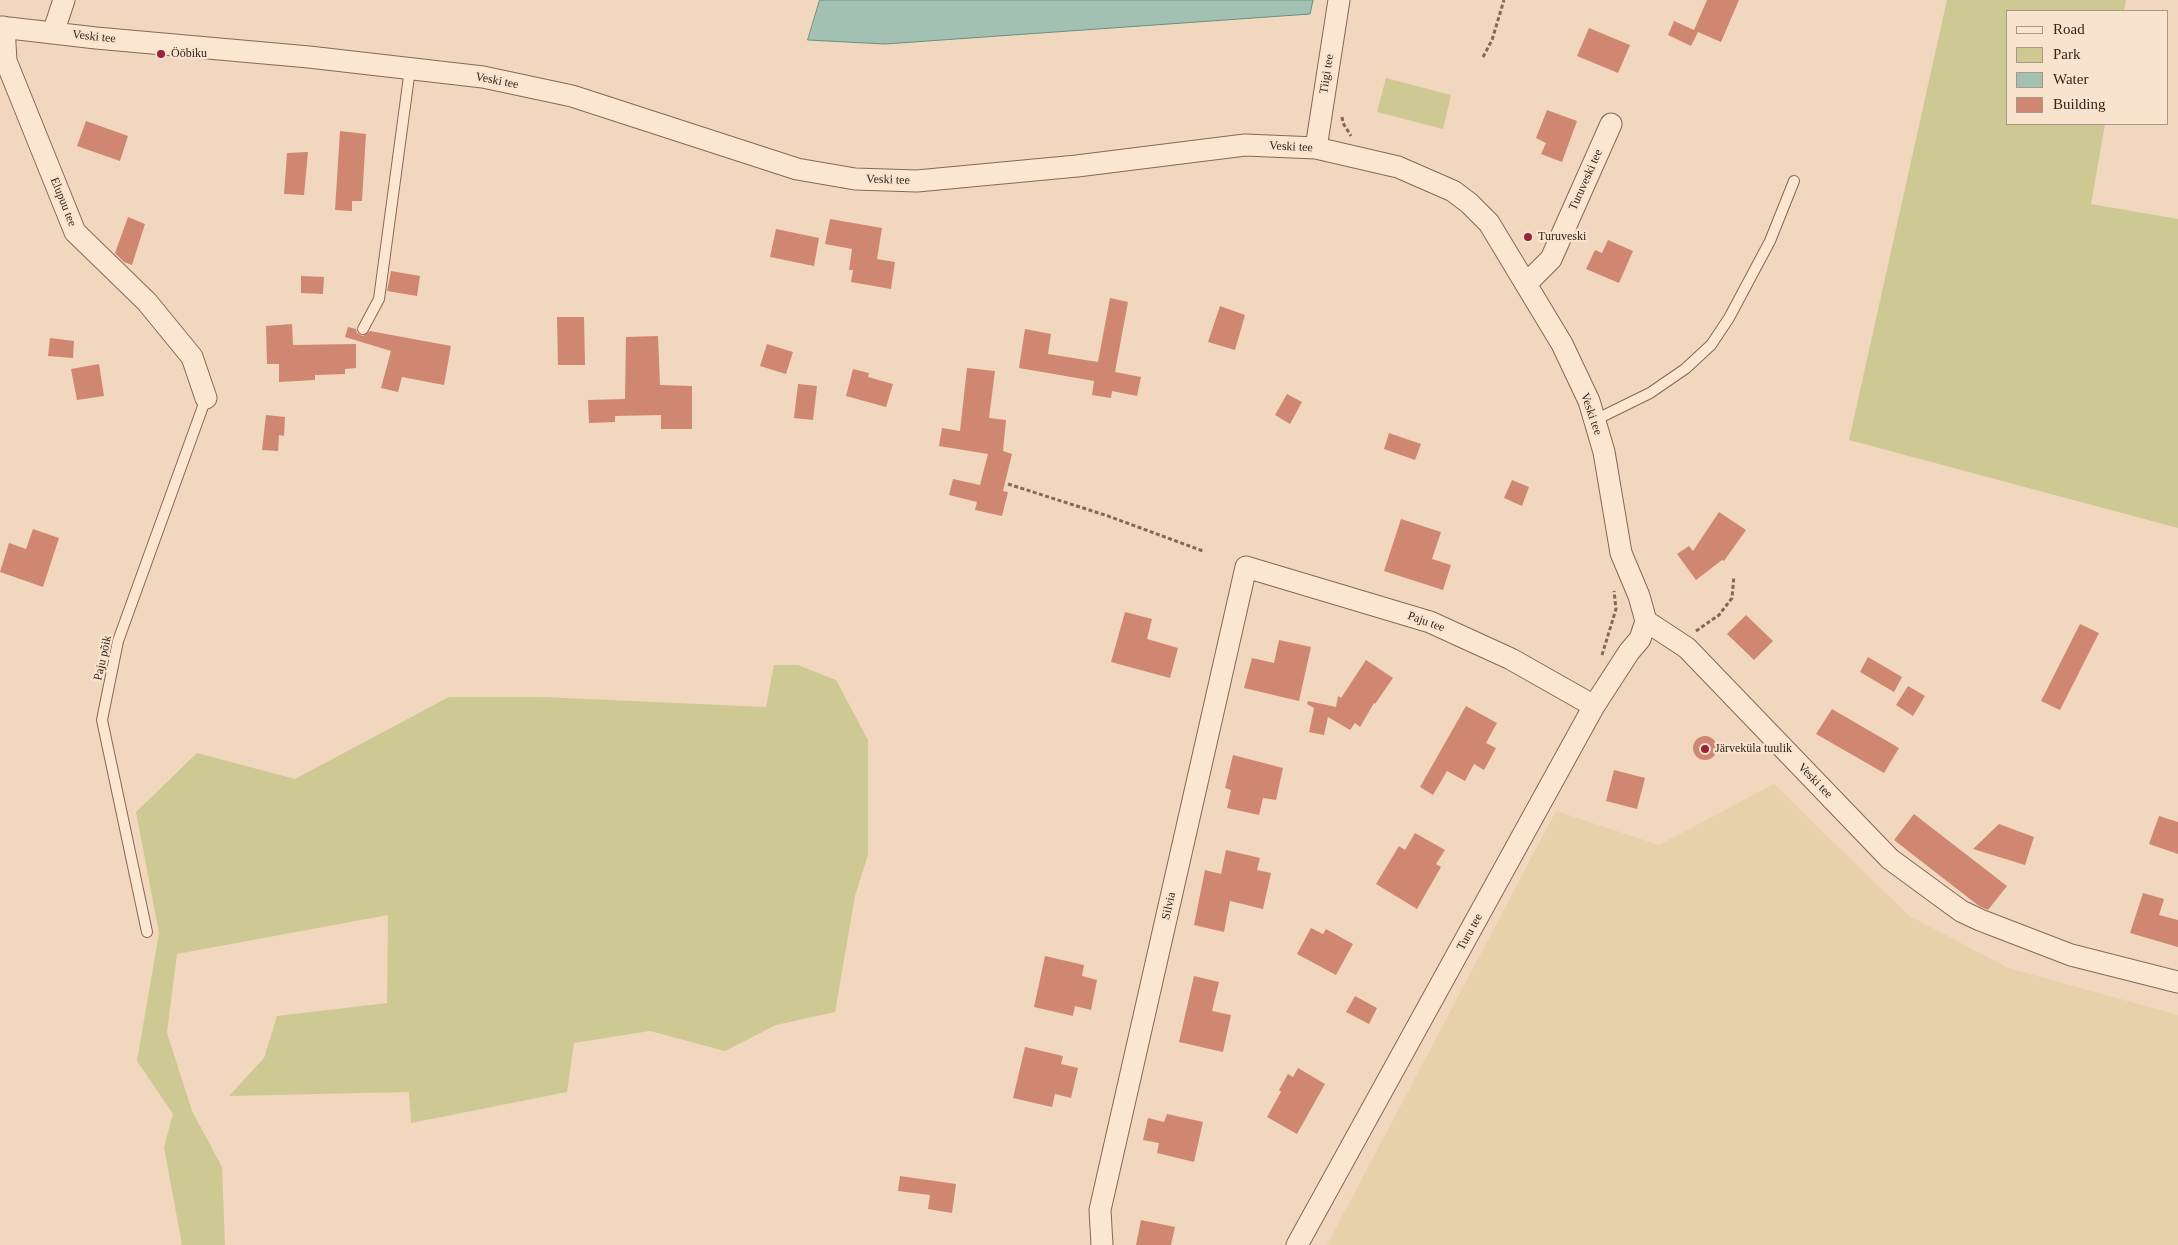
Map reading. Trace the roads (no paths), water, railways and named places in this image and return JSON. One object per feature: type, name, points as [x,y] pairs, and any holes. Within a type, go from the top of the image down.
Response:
[{"type":"street","points":[[54,33],[64,0]]},
{"type":"street","name":"Tiigi tee","points":[[1316,148],[1339,0]]},
{"type":"street","name":"Veski tee","points":[[2,27],[483,77],[572,96],[797,169],[855,179],[917,181],[1077,166],[1245,145],[1316,148],[1398,167],[1453,191],[1469,203],[1489,223],[1527,283],[1562,344],[1589,401],[1604,452],[1621,553],[1639,596],[1646,621],[1687,648],[1890,859],[1961,910],[1980,920],[2071,955],[2178,982]]},
{"type":"street","name":"Elupuu tee","points":[[2,27],[6,61],[75,232],[146,302],[192,357],[206,398]]},
{"type":"street","name":"Turuveski tee","points":[[1527,283],[1551,259],[1611,124]]},
{"type":"street","name":"Paju tee","points":[[1246,567],[1430,622],[1511,659],[1594,706]]},
{"type":"street","name":"Silvia","points":[[1102,1245],[1100,1210],[1246,567]]},
{"type":"street","name":"Turu tee","points":[[1297,1245],[1594,706],[1629,652],[1640,639],[1646,621]]},
{"type":"lane","points":[[363,329],[380,299],[410,69]]},
{"type":"lane","points":[[1594,420],[1650,393],[1685,369],[1711,345],[1729,318],[1770,241],[1794,181]]},
{"type":"lane","name":"Paju põik","points":[[147,932],[102,720],[118,641],[206,398]]},
{"type":"water","points":[[820,0],[1313,0],[1310,14],[885,44],[808,40]]},
{"type":"place","name":"Ööbiku","points":[[161,54]]},
{"type":"place","name":"Turuveski","points":[[1528,237]]},
{"type":"place","name":"Järveküla tuulik","points":[[1705,749]]}]
